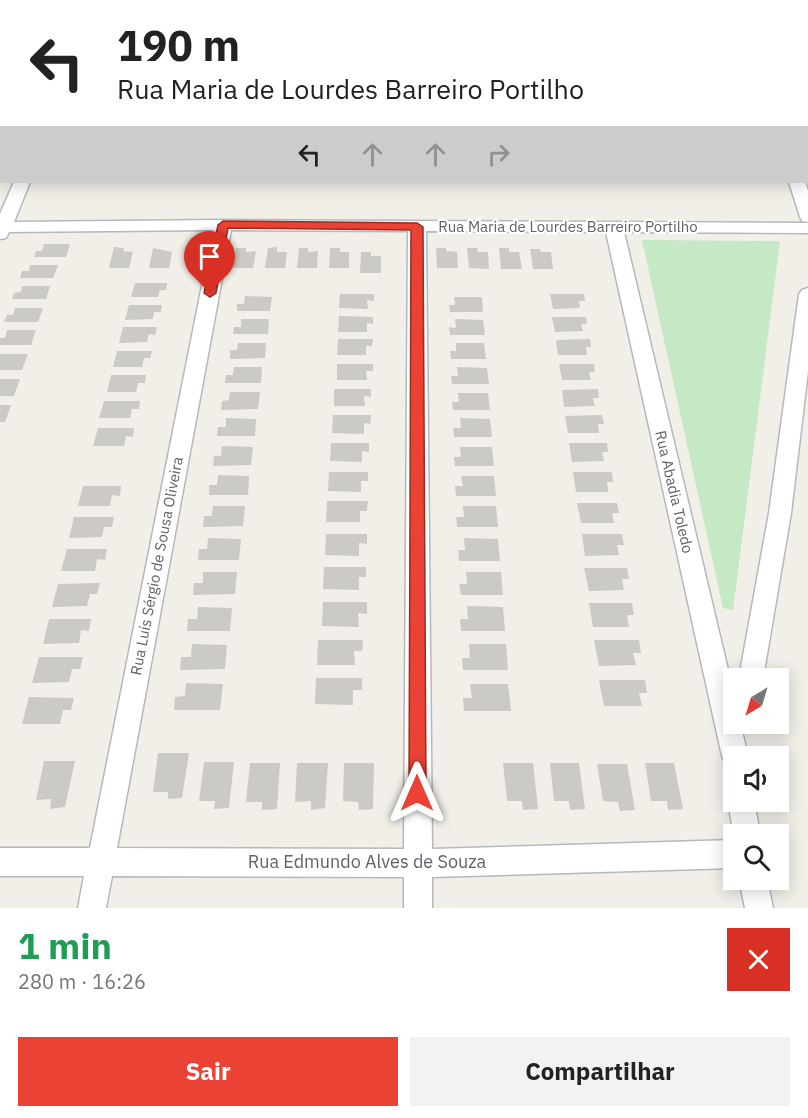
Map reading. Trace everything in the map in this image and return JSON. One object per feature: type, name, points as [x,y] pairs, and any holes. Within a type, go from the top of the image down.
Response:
[{"type":"street","points":[[2,230],[22,183]]},
{"type":"street","points":[[797,183],[808,217]]},
{"type":"street","name":"Rua Maria de Lourdes Barreiro Portilho","points":[[2,230],[223,225],[808,228]]},
{"type":"street","name":"Rua Luís Sérgio de Sousa Oliveira","points":[[92,908],[223,225]]},
{"type":"street","points":[[417,227],[418,908]]},
{"type":"street","name":"Rua Abadia Toledo","points":[[614,228],[734,746]]},
{"type":"street","points":[[753,668],[780,513],[808,294]]},
{"type":"street","name":"Rua Edmundo Alves de Souza","points":[[0,862],[417,863],[723,854]]},
{"type":"street","points":[[755,890],[759,908]]},
{"type":"green space","points":[[642,240],[780,241],[733,610],[723,608]]},
{"type":"building","points":[[44,244],[70,244],[66,257],[34,257],[36,251],[42,251]]},
{"type":"building","points":[[114,247],[133,252],[129,268],[109,268]]},
{"type":"building","points":[[277,247],[277,252],[287,252],[285,268],[265,268],[268,248]]},
{"type":"building","points":[[153,248],[172,252],[169,268],[149,268]]},
{"type":"building","points":[[236,248],[246,248],[246,252],[256,251],[253,268],[233,268]]},
{"type":"building","points":[[299,248],[308,248],[308,252],[318,251],[317,268],[297,268]]},
{"type":"building","points":[[330,248],[340,248],[340,252],[349,252],[349,268],[329,268]]},
{"type":"building","points":[[436,248],[446,248],[446,251],[457,252],[458,268],[437,268]]},
{"type":"building","points":[[467,248],[478,248],[477,252],[488,252],[489,269],[469,268]]},
{"type":"building","points":[[499,248],[509,248],[509,252],[519,252],[522,269],[501,269]]},
{"type":"building","points":[[530,249],[551,252],[553,269],[533,269]]},
{"type":"building","points":[[361,252],[371,252],[371,256],[381,256],[381,273],[360,273]]},
{"type":"building","points":[[30,265],[58,265],[53,278],[20,278],[22,271],[29,271]]},
{"type":"building","points":[[135,283],[167,283],[166,290],[160,290],[158,297],[131,297]]},
{"type":"building","points":[[22,286],[50,286],[46,299],[12,299],[14,293],[21,292]]},
{"type":"building","points":[[340,294],[374,294],[374,301],[367,300],[368,309],[339,308]]},
{"type":"building","points":[[550,294],[584,294],[585,301],[579,301],[580,308],[553,309]]},
{"type":"building","points":[[245,296],[272,297],[270,311],[237,311],[237,304],[244,304]]},
{"type":"building","points":[[454,297],[482,297],[483,312],[450,312],[449,305],[455,305]]},
{"type":"building","points":[[129,305],[162,305],[161,312],[154,312],[153,319],[125,320]]},
{"type":"building","points":[[15,308],[43,308],[38,322],[4,322],[7,315],[13,315]]},
{"type":"building","points":[[339,316],[373,317],[373,324],[367,323],[367,332],[338,332]]},
{"type":"building","points":[[552,317],[586,317],[587,324],[581,324],[583,331],[555,332]]},
{"type":"building","points":[[241,319],[269,319],[268,334],[233,334],[234,327],[241,327]]},
{"type":"building","points":[[455,319],[483,320],[485,335],[450,335],[449,327],[456,328]]},
{"type":"building","points":[[123,327],[157,327],[155,335],[149,334],[147,342],[119,343]]},
{"type":"building","points":[[7,330],[36,330],[31,345],[0,345],[0,338],[5,338]]},
{"type":"building","points":[[338,339],[373,339],[372,346],[366,346],[366,355],[337,355]]},
{"type":"building","points":[[590,339],[591,347],[586,347],[587,355],[558,355],[556,340]]},
{"type":"building","points":[[238,343],[266,343],[265,358],[230,359],[230,350],[237,350]]},
{"type":"building","points":[[456,343],[484,343],[486,359],[451,359],[450,351],[456,351]]},
{"type":"building","points":[[117,351],[152,351],[150,358],[144,358],[142,367],[113,367]]},
{"type":"building","points":[[0,354],[28,354],[22,370],[0,370]]},
{"type":"building","points":[[337,364],[373,364],[373,371],[366,371],[367,380],[337,380]]},
{"type":"building","points":[[559,364],[594,364],[595,372],[589,372],[591,380],[562,380]]},
{"type":"building","points":[[234,367],[262,367],[261,383],[225,383],[226,375],[233,375]]},
{"type":"building","points":[[457,367],[487,368],[489,384],[452,384],[451,376],[458,376]]},
{"type":"building","points":[[111,375],[146,375],[145,383],[138,383],[136,392],[107,392]]},
{"type":"building","points":[[0,379],[20,379],[14,396],[0,396]]},
{"type":"building","points":[[334,389],[371,389],[371,397],[364,396],[365,406],[334,406]]},
{"type":"building","points":[[598,389],[599,398],[593,398],[595,406],[564,407],[562,390]]},
{"type":"building","points":[[230,392],[260,392],[258,409],[221,410],[222,401],[229,400]]},
{"type":"building","points":[[458,393],[488,393],[490,410],[453,410],[452,402],[459,402]]},
{"type":"building","points":[[104,401],[140,401],[139,409],[132,409],[130,418],[99,418]]},
{"type":"building","points":[[0,405],[11,405],[5,422],[0,422]]},
{"type":"building","points":[[333,415],[371,415],[370,424],[364,423],[364,434],[332,433]]},
{"type":"building","points":[[602,415],[604,424],[598,424],[599,433],[568,433],[565,416]]},
{"type":"building","points":[[226,418],[256,419],[255,436],[217,436],[218,427],[226,427]]},
{"type":"building","points":[[460,418],[490,419],[492,437],[454,437],[453,428],[461,428]]},
{"type":"building","points":[[98,428],[134,428],[133,437],[126,436],[124,446],[93,446]]},
{"type":"building","points":[[331,443],[369,443],[369,452],[362,451],[362,462],[330,461]]},
{"type":"building","points":[[569,443],[607,443],[608,452],[602,452],[604,461],[572,462]]},
{"type":"building","points":[[222,446],[253,447],[251,465],[213,466],[214,456],[221,456]]},
{"type":"building","points":[[460,447],[492,447],[494,466],[455,466],[454,457],[461,457]]},
{"type":"building","points":[[329,472],[368,472],[368,481],[361,481],[361,492],[328,491]]},
{"type":"building","points":[[573,472],[612,472],[613,482],[607,482],[608,492],[576,492]]},
{"type":"building","points":[[218,475],[249,476],[248,495],[209,495],[209,485],[217,485]]},
{"type":"building","points":[[461,476],[494,476],[496,496],[456,496],[455,486],[463,486]]},
{"type":"building","points":[[83,486],[121,486],[120,496],[112,495],[110,506],[78,506]]},
{"type":"building","points":[[327,501],[368,501],[367,511],[360,511],[360,522],[326,522]]},
{"type":"building","points":[[577,503],[617,503],[619,513],[612,513],[614,523],[581,523]]},
{"type":"building","points":[[213,506],[245,506],[243,526],[203,527],[204,516],[212,516]]},
{"type":"building","points":[[463,506],[496,506],[498,527],[457,527],[456,517],[464,517]]},
{"type":"building","points":[[74,517],[114,517],[112,527],[104,527],[102,537],[69,538]]},
{"type":"building","points":[[326,534],[367,534],[367,544],[359,543],[359,556],[325,555]]},
{"type":"building","points":[[582,534],[622,534],[624,545],[617,545],[619,555],[585,556]]},
{"type":"building","points":[[208,538],[241,539],[239,560],[198,560],[199,549],[207,549]]},
{"type":"building","points":[[464,538],[498,539],[500,561],[459,561],[458,550],[465,550]]},
{"type":"building","points":[[67,549],[107,549],[105,560],[97,559],[95,571],[61,571]]},
{"type":"building","points":[[324,567],[366,567],[366,577],[359,577],[359,590],[323,589]]},
{"type":"building","points":[[584,568],[627,568],[629,579],[622,579],[624,590],[589,591]]},
{"type":"building","points":[[203,572],[237,572],[235,594],[193,595],[194,583],[203,583]]},
{"type":"building","points":[[466,572],[501,572],[503,595],[461,595],[459,584],[467,584]]},
{"type":"building","points":[[100,583],[97,594],[90,594],[87,606],[52,607],[58,584]]},
{"type":"building","points":[[323,602],[367,602],[367,614],[358,613],[359,627],[322,626]]},
{"type":"building","points":[[589,603],[632,603],[634,615],[627,615],[629,627],[593,627]]},
{"type":"building","points":[[467,606],[503,607],[505,631],[461,631],[460,619],[468,619]]},
{"type":"building","points":[[198,607],[232,608],[230,631],[187,631],[188,619],[197,619]]},
{"type":"building","points":[[49,619],[91,619],[89,631],[81,630],[79,643],[43,644]]},
{"type":"building","points":[[318,640],[363,640],[362,651],[354,651],[355,665],[317,665]]},
{"type":"building","points":[[594,640],[639,640],[641,653],[633,653],[636,665],[599,666]]},
{"type":"building","points":[[192,644],[227,645],[225,669],[180,670],[181,657],[191,657]]},
{"type":"building","points":[[469,644],[506,644],[508,670],[463,670],[462,658],[470,658]]},
{"type":"building","points":[[39,657],[83,657],[80,669],[72,669],[69,682],[32,683]]},
{"type":"building","points":[[316,678],[362,678],[362,690],[353,690],[353,705],[315,704]]},
{"type":"building","points":[[599,680],[645,680],[647,693],[639,693],[642,706],[604,706]]},
{"type":"building","points":[[186,683],[223,684],[220,710],[174,710],[175,697],[185,696]]},
{"type":"building","points":[[470,684],[508,684],[511,711],[464,711],[463,698],[472,698]]},
{"type":"building","points":[[29,697],[74,698],[71,710],[63,710],[60,724],[22,724]]},
{"type":"building","points":[[158,753],[189,753],[182,798],[168,799],[168,792],[153,792]]},
{"type":"building","points":[[44,761],[75,761],[65,807],[50,809],[51,799],[36,800]]},
{"type":"building","points":[[204,762],[234,762],[229,808],[214,809],[215,801],[199,801]]},
{"type":"building","points":[[250,763],[280,763],[277,809],[262,810],[262,802],[246,802]]},
{"type":"building","points":[[297,763],[328,763],[325,808],[311,810],[311,801],[295,802]]},
{"type":"building","points":[[344,763],[374,763],[373,809],[359,810],[358,802],[343,801]]},
{"type":"building","points":[[503,763],[533,763],[538,809],[523,810],[522,801],[507,801]]},
{"type":"building","points":[[550,763],[579,763],[585,809],[570,810],[569,801],[554,801]]},
{"type":"building","points":[[645,763],[674,763],[683,809],[668,810],[667,801],[651,801]]},
{"type":"building","points":[[597,764],[627,764],[635,810],[620,811],[618,802],[603,801]]},
{"type":"route","points":[[210,293],[223,225],[417,227],[417,793]]}]
